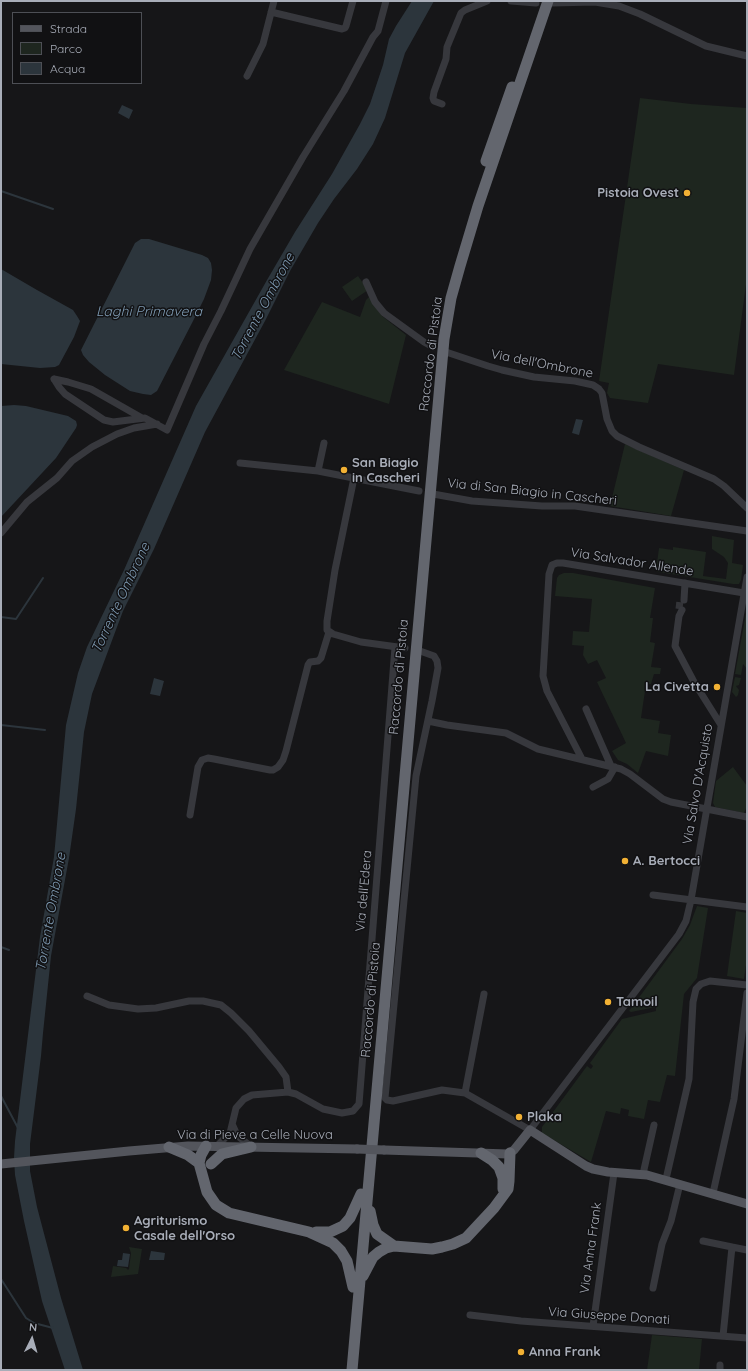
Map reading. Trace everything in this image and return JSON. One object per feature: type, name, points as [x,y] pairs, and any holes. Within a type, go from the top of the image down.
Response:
[{"type":"highway","name":"Raccordo di Pistoia","points":[[345,1370],[356,1285],[365,1193],[437,337],[448,282],[470,211],[544,2]]},
{"type":"highway","points":[[206,1146],[201,1155],[200,1164],[206,1188],[212,1201],[224,1211],[309,1232],[333,1242],[341,1250],[356,1285]]},
{"type":"highway","points":[[206,1146],[211,1164],[206,1188]]},
{"type":"highway","points":[[211,1164],[222,1154],[251,1147]]},
{"type":"highway","points":[[169,1148],[188,1155],[200,1164]]},
{"type":"highway","points":[[481,1153],[492,1160],[499,1167]]},
{"type":"highway","points":[[502,1198],[503,1182],[499,1167],[501,1159],[508,1154]]},
{"type":"highway","points":[[356,1285],[373,1257],[382,1250],[394,1246],[432,1249],[448,1246],[460,1242],[473,1231],[502,1198],[509,1185],[508,1154]]},
{"type":"highway","points":[[309,1232],[330,1232],[343,1226],[350,1218],[365,1193]]},
{"type":"highway","points":[[365,1193],[375,1230],[381,1238],[394,1246]]},
{"type":"highway","name":"Raccordo di Pistoia","points":[[352,1370],[356,1285]]},
{"type":"main road","name":"Via Salvo D'Acquisto","points":[[508,1154],[530,1130]]},
{"type":"main road","points":[[530,1130],[586,1166],[598,1171],[643,1174],[666,1179],[747,1204]]},
{"type":"main road","name":"Via di Pieve a Celle Nuova","points":[[1,1164],[169,1148],[206,1146],[508,1154]]},
{"type":"street","points":[[247,76],[263,44],[274,1]]},
{"type":"street","points":[[271,12],[342,29],[346,26],[352,1]]},
{"type":"street","points":[[142,418],[88,388],[54,379],[65,394],[104,420],[113,422],[147,418],[168,430],[204,344],[250,248],[303,157],[344,91],[373,37],[378,31],[386,1]]},
{"type":"street","points":[[442,104],[434,101],[434,94],[446,59],[446,47],[460,15],[464,10],[487,1]]},
{"type":"street","points":[[511,1],[595,2],[619,6],[640,14],[706,46],[747,56]]},
{"type":"street","points":[[366,282],[375,302],[384,313],[433,347]]},
{"type":"street","name":"Via dell'Ombrone","points":[[446,352],[509,372],[534,377],[581,381],[593,385],[602,393],[606,419],[612,431],[617,436],[714,480],[724,486],[747,508]]},
{"type":"street","points":[[1,533],[27,502],[44,489],[77,458],[92,447],[117,434],[134,428],[157,424]]},
{"type":"street","points":[[318,471],[324,443]]},
{"type":"street","points":[[240,463],[318,471],[419,491]]},
{"type":"street","points":[[190,815],[198,767],[205,758],[214,758],[270,770],[278,767],[283,760],[308,665],[310,662],[318,661],[321,658],[329,632],[326,625],[332,585],[354,478]]},
{"type":"street","name":"Via di San Biagio in Cascheri","points":[[433,494],[472,501],[542,506],[575,506],[747,531]]},
{"type":"street","name":"Via Salvador Allende","points":[[582,759],[547,691],[543,676],[549,577],[551,568],[554,564],[563,563],[685,586],[744,593]]},
{"type":"street","name":"Via Salvo D'Acquisto","points":[[530,1130],[679,934],[686,921],[707,810],[747,577]]},
{"type":"street","points":[[682,600],[685,586]]},
{"type":"street","points":[[680,611],[675,646],[694,682],[721,725]]},
{"type":"street","points":[[329,632],[361,642],[405,648]]},
{"type":"street","name":"Via dell'Edera","points":[[288,1092],[296,1094],[322,1109],[338,1113],[345,1113],[357,1109],[360,1102],[395,647]]},
{"type":"street","points":[[420,651],[434,656],[438,665],[436,683],[416,776],[385,1098],[387,1100],[396,1100],[442,1090],[465,1093],[530,1130]]},
{"type":"street","points":[[709,706],[724,711]]},
{"type":"street","points":[[586,709],[613,767],[608,779],[593,787]]},
{"type":"street","points":[[428,720],[447,725],[502,732],[538,749],[613,767],[630,774],[666,801],[747,817]]},
{"type":"street","points":[[653,895],[747,907]]},
{"type":"street","points":[[666,1179],[689,1079],[693,1002],[696,989],[701,984],[710,981],[747,985]]},
{"type":"street","points":[[713,1193],[733,1107],[744,1037],[747,993]]},
{"type":"street","points":[[465,1093],[484,994]]},
{"type":"street","points":[[87,996],[109,1005],[138,1009],[156,1008],[189,1001],[203,1001],[221,1005],[249,1031],[286,1077],[288,1092],[261,1093],[248,1097],[240,1103],[236,1108],[233,1126],[229,1135],[217,1146]]},
{"type":"street","points":[[643,1174],[654,1125]]},
{"type":"street","points":[[233,1126],[237,1135],[251,1147]]},
{"type":"street","name":"Via Anna Frank","points":[[592,1326],[614,1172]]},
{"type":"street","points":[[654,1288],[662,1244],[671,1221],[680,1184]]},
{"type":"street","points":[[703,1241],[747,1250]]},
{"type":"street","points":[[723,1336],[732,1247]]},
{"type":"street","name":"Via Giuseppe Donati","points":[[470,1315],[521,1321],[747,1338]]},
{"type":"green space","name":"Pistoia Ovest","points":[[640,98],[691,104],[747,108],[747,277],[734,375],[658,364],[648,403],[610,398],[607,393],[609,383],[599,381]]},
{"type":"green space","points":[[358,276],[368,290],[352,301],[342,287]]},
{"type":"green space","points":[[369,297],[382,316],[406,335],[389,404],[284,370],[322,302],[360,317],[366,300]]},
{"type":"green space","points":[[625,444],[684,470],[671,516],[610,506]]},
{"type":"green space","points":[[712,536],[734,540],[732,563],[743,565],[739,584],[656,571],[659,548],[673,550],[673,547],[706,552],[703,576],[726,579],[728,563],[724,557],[712,549]]},
{"type":"green space","points":[[564,573],[573,573],[655,588],[650,618],[653,618],[650,642],[655,643],[651,667],[661,668],[660,674],[654,674],[651,684],[646,684],[641,718],[660,721],[658,733],[671,735],[668,756],[646,751],[638,773],[627,764],[618,760],[612,751],[626,743],[597,682],[606,678],[597,660],[588,664],[583,655],[584,646],[572,645],[573,631],[589,632],[592,599],[555,596],[557,578],[559,575]]},
{"type":"green space","points":[[747,608],[747,669],[743,664],[741,675],[735,674]]},
{"type":"green space","points":[[735,677],[741,678],[739,685],[736,686],[739,690],[736,697],[732,692]]},
{"type":"green space","points":[[733,767],[747,786],[747,806],[744,813],[715,807],[713,803],[716,781]]},
{"type":"green space","points":[[697,906],[708,908],[697,978],[684,994],[675,1076],[667,1075],[660,1102],[648,1100],[644,1119],[628,1116],[629,1110],[621,1108],[620,1114],[606,1111],[591,1162],[542,1133],[542,1127],[587,1066],[591,1069],[593,1066],[590,1063],[622,1019],[656,1011],[656,1007],[631,1012],[629,1011],[682,939],[690,925]]},
{"type":"green space","points":[[736,911],[747,913],[747,958],[744,979],[727,976]]},
{"type":"green space","points":[[129,1247],[142,1249],[138,1274],[111,1277],[113,1266],[129,1269],[131,1253]]},
{"type":"green space","points":[[652,1335],[702,1339],[699,1370],[647,1370]]},
{"type":"water","name":"Torrente Ombrone","points":[[412,1],[434,1],[405,53],[385,118],[373,144],[318,223],[290,271],[265,321],[205,432],[154,549],[123,611],[92,694],[84,732],[69,858],[51,956],[30,1144],[30,1171],[37,1207],[61,1298],[83,1370],[65,1370],[42,1301],[24,1221],[15,1175],[14,1158],[40,937],[54,857],[66,725],[78,673],[87,647],[124,570],[196,406],[267,280],[295,232],[332,174],[360,124],[370,104],[383,65],[389,39]]},
{"type":"water","points":[[122,105],[133,110],[129,119],[118,113]]},
{"type":"water","name":"Laghi Primavera","points":[[141,239],[149,239],[202,255],[208,258],[211,263],[212,270],[211,280],[204,299],[157,391],[151,395],[130,391],[105,375],[89,362],[81,350],[135,243]]},
{"type":"water","name":"Laghi Primavera","points":[[1,269],[73,310],[77,316],[80,321],[74,337],[59,365],[55,367],[40,368],[1,364]]},
{"type":"water","points":[[1,406],[26,406],[68,416],[76,421],[77,425],[56,458],[1,517]]},
{"type":"water","points":[[576,419],[583,420],[579,435],[572,433]]},
{"type":"water","points":[[154,678],[164,681],[160,696],[150,694]]},
{"type":"water","points":[[151,1251],[165,1253],[164,1260],[149,1260]]},
{"type":"water","points":[[123,1253],[130,1254],[128,1267],[117,1266],[118,1260],[122,1260]]},
{"type":"waterway","points":[[1,191],[53,209]]},
{"type":"waterway","points":[[1,617],[16,619],[43,578]]},
{"type":"waterway","points":[[1,725],[45,730]]},
{"type":"waterway","points":[[1,947],[9,950]]},
{"type":"waterway","points":[[1,1096],[18,1128]]},
{"type":"waterway","points":[[1,1279],[26,1318],[34,1323],[53,1328]]},
{"type":"tunnel","points":[[679,609],[680,600]]},
{"type":"place","name":"Pistoia Ovest","points":[[687,193]]},
{"type":"place","name":"San Biagio in Cascheri","points":[[344,470]]},
{"type":"place","name":"La Civetta","points":[[717,687]]},
{"type":"place","name":"A. Bertocci","points":[[625,861]]},
{"type":"place","name":"Tamoil","points":[[608,1002]]},
{"type":"place","name":"Plaka","points":[[519,1117]]},
{"type":"place","name":"Agriturismo Casale dell'Orso","points":[[126,1228]]},
{"type":"place","name":"Anna Frank","points":[[521,1352]]}]
